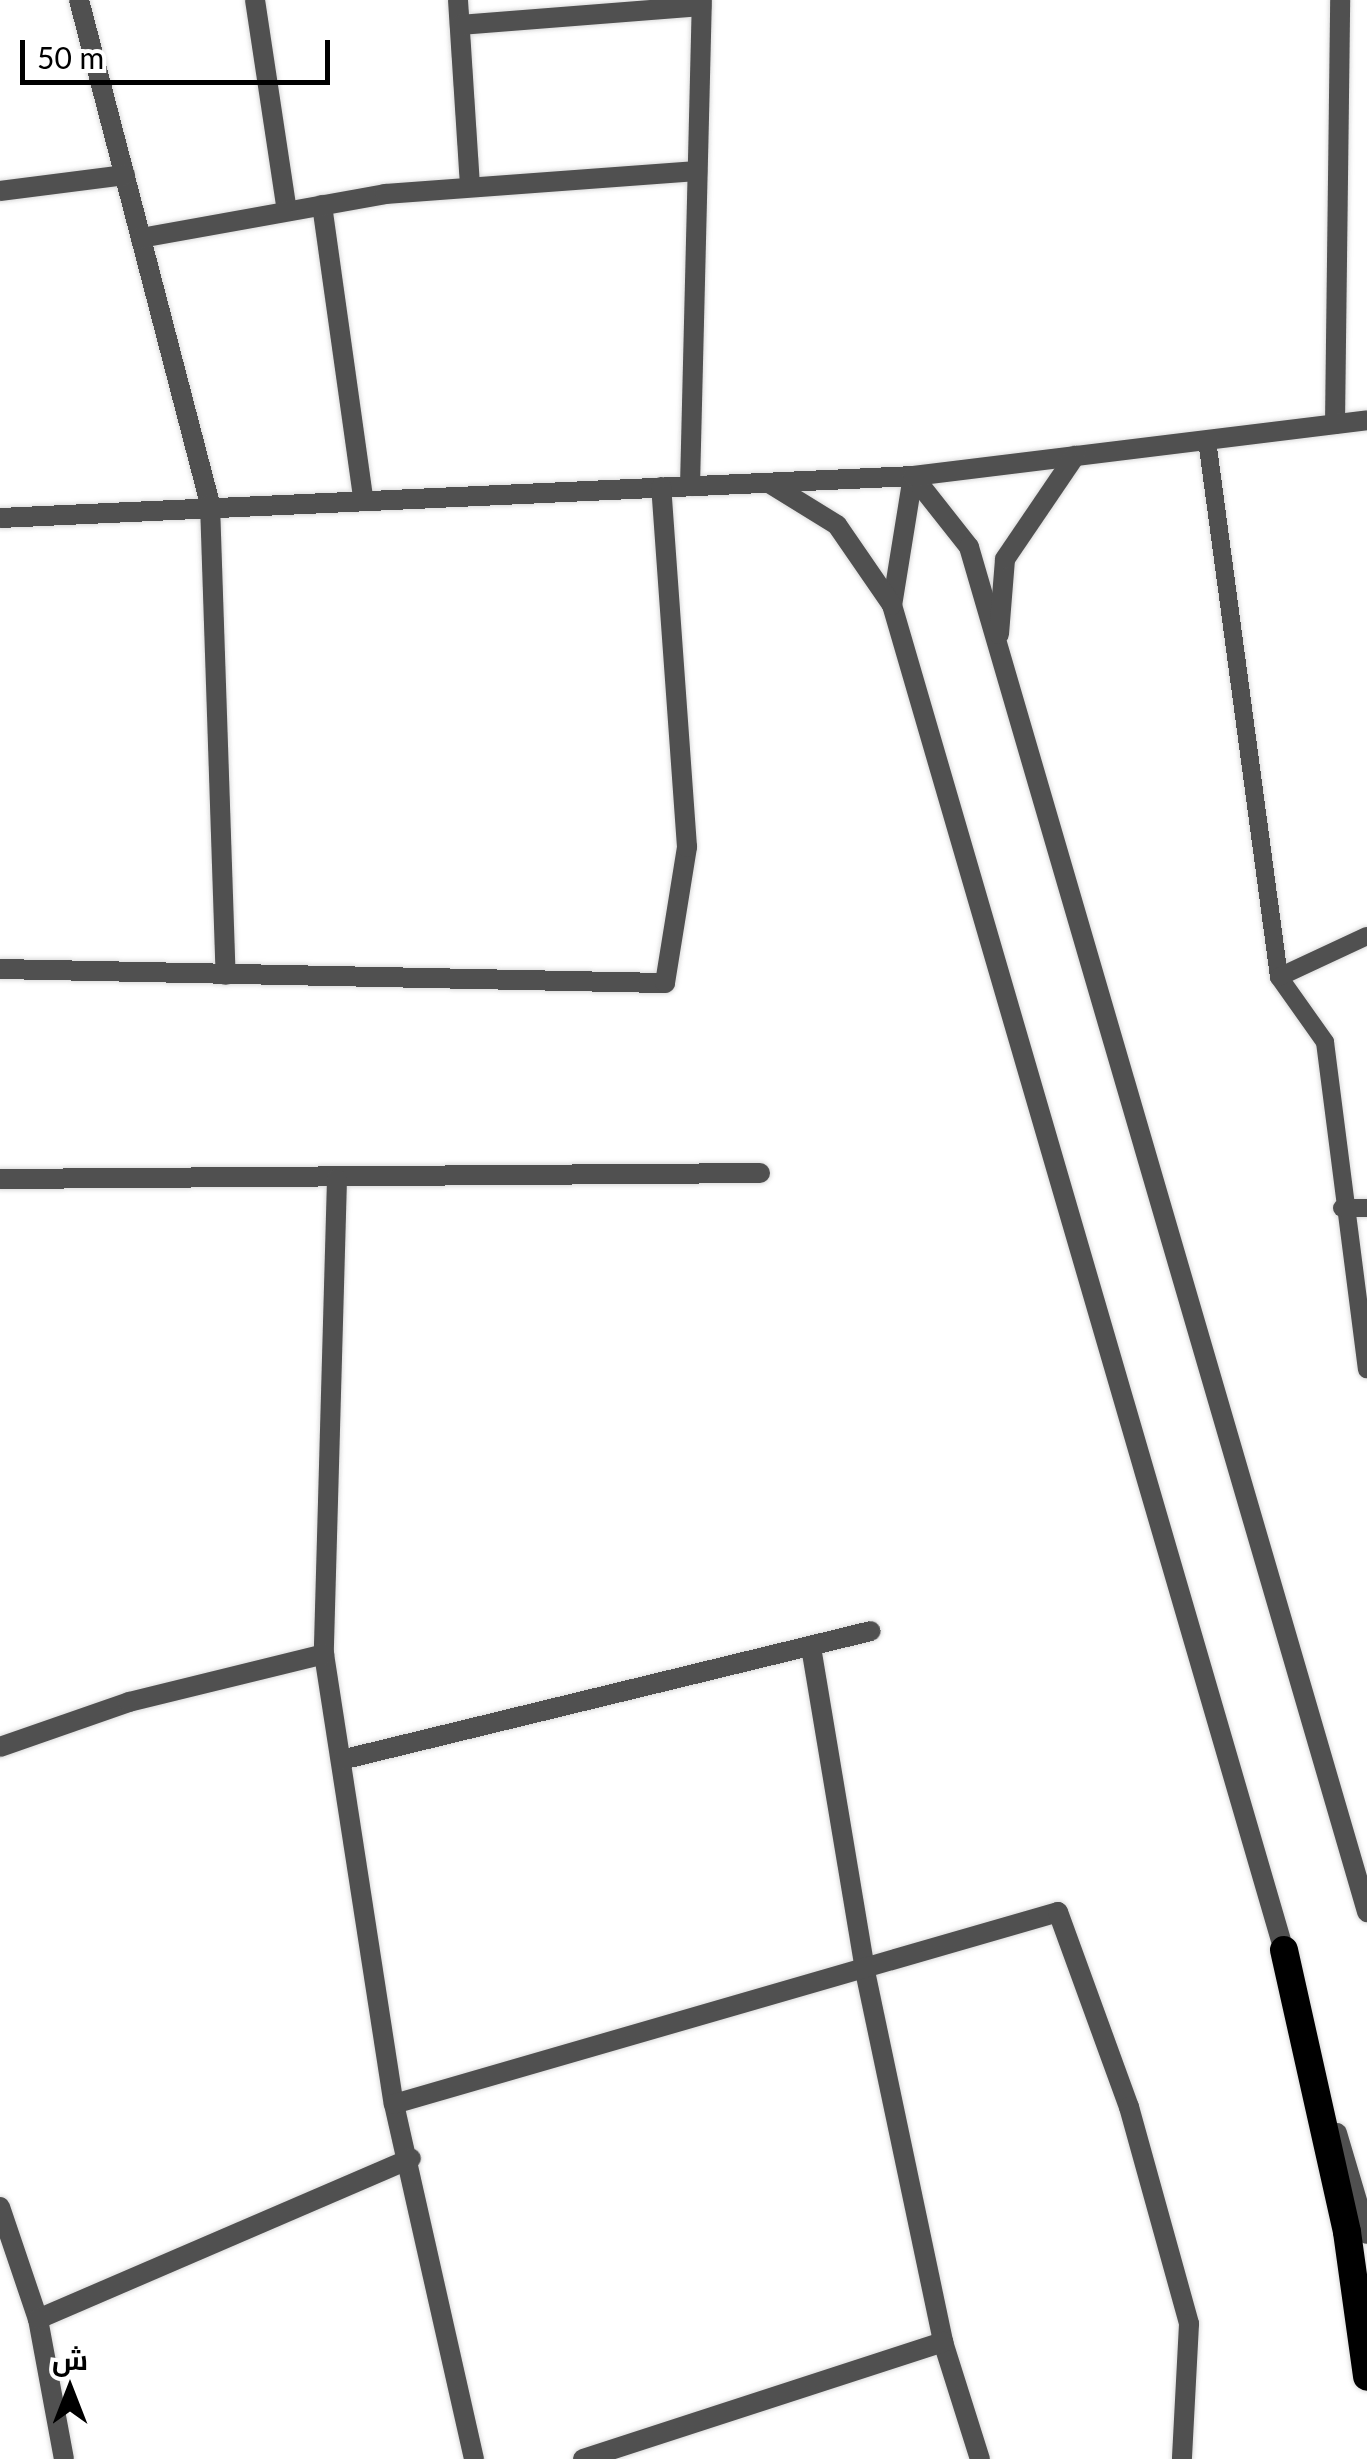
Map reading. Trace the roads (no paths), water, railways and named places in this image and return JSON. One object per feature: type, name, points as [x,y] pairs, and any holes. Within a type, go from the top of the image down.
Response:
[{"type":"highway","points":[[1284,1950],[1347,2232],[1367,2376]]},
{"type":"street","points":[[79,0],[210,504],[226,974]]},
{"type":"street","points":[[255,0],[288,211]]},
{"type":"street","points":[[458,0],[470,186]]},
{"type":"street","points":[[1336,424],[1340,0]]},
{"type":"street","points":[[460,25],[702,3],[690,486]]},
{"type":"street","points":[[141,238],[322,205],[470,186],[697,171]]},
{"type":"street","points":[[0,191],[124,175]]},
{"type":"street","points":[[322,205],[364,498]]},
{"type":"street","points":[[0,518],[210,504],[912,476],[1367,420]]},
{"type":"street","points":[[998,646],[1005,560],[1075,456]]},
{"type":"street","points":[[892,605],[912,476]]},
{"type":"street","points":[[912,476],[968,547],[1367,1912]]},
{"type":"street","points":[[767,482],[837,525],[892,605],[1367,2234]]},
{"type":"street","points":[[0,969],[665,983],[686,847],[662,487]]},
{"type":"street","points":[[0,1179],[760,1173]]},
{"type":"street","points":[[337,1179],[324,1654],[394,2104],[411,2158],[474,2459]]},
{"type":"street","points":[[341,1760],[871,1631]]},
{"type":"street","points":[[812,1647],[865,1971],[943,2342],[980,2459]]},
{"type":"street","points":[[0,1747],[129,1702],[324,1654]]},
{"type":"street","points":[[394,2104],[865,1971],[1058,1912],[1129,2107],[1189,2324],[1182,2459]]},
{"type":"street","points":[[38,2319],[411,2158]]},
{"type":"street","points":[[0,2208],[38,2319],[64,2459]]},
{"type":"street","points":[[583,2459],[943,2342]]},
{"type":"lane","points":[[1207,440],[1280,977],[1325,1042],[1342,1208],[1367,1369]]},
{"type":"lane","points":[[1280,977],[1367,936]]},
{"type":"lane","points":[[1342,1208],[1367,1208]]}]
